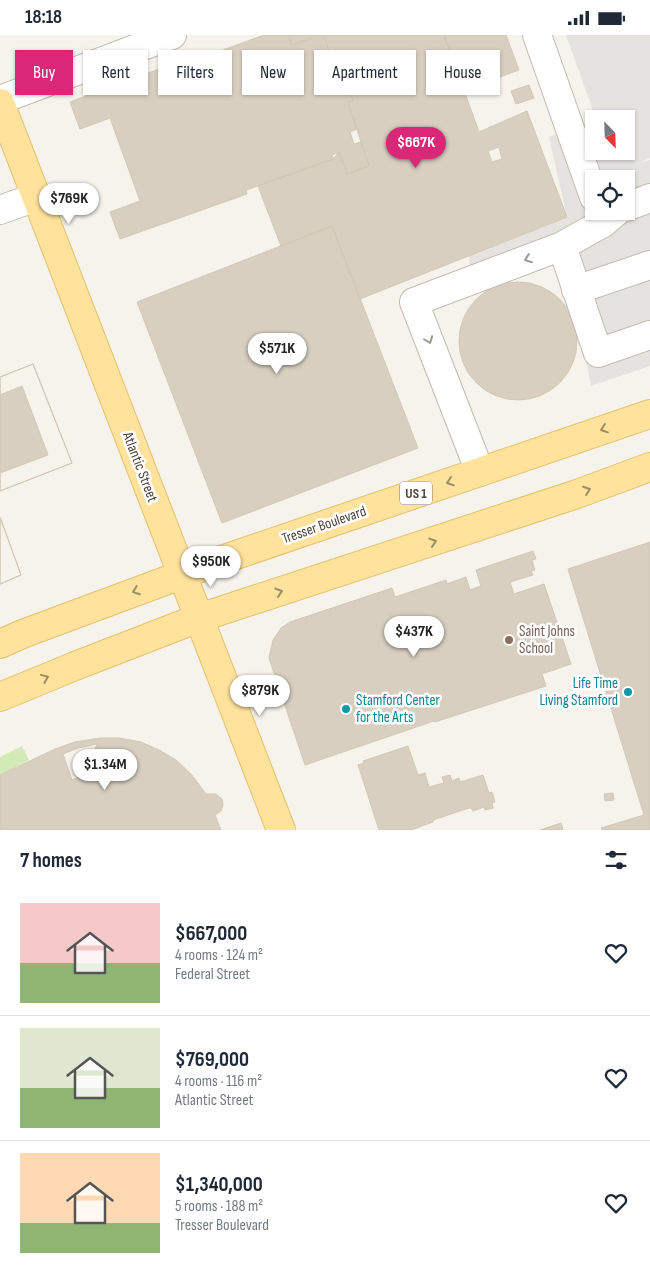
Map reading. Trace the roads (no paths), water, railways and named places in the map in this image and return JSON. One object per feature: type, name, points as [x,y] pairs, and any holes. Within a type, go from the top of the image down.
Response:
[{"type":"main road","name":"Atlantic Street","points":[[0,102],[281,830]]},
{"type":"main road","name":"Tresser Boulevard","points":[[0,644],[182,574],[650,414]]},
{"type":"main road","points":[[0,697],[199,618],[577,494],[650,467]]},
{"type":"street","points":[[536,35],[587,170]]},
{"type":"street","points":[[0,102],[150,39]]},
{"type":"street","points":[[0,210],[36,197]]},
{"type":"street","points":[[635,204],[650,198]]},
{"type":"street","points":[[480,472],[414,302],[562,246],[587,220]]},
{"type":"street","points":[[562,246],[598,353],[650,335]]},
{"type":"street","points":[[576,290],[650,265]]},
{"type":"place","name":"Saint Johns School","points":[[509,640]]},
{"type":"place","name":"Life Time Living Stamford","points":[[628,692]]},
{"type":"place","name":"Stamford Center for the Arts","points":[[346,709]]}]
